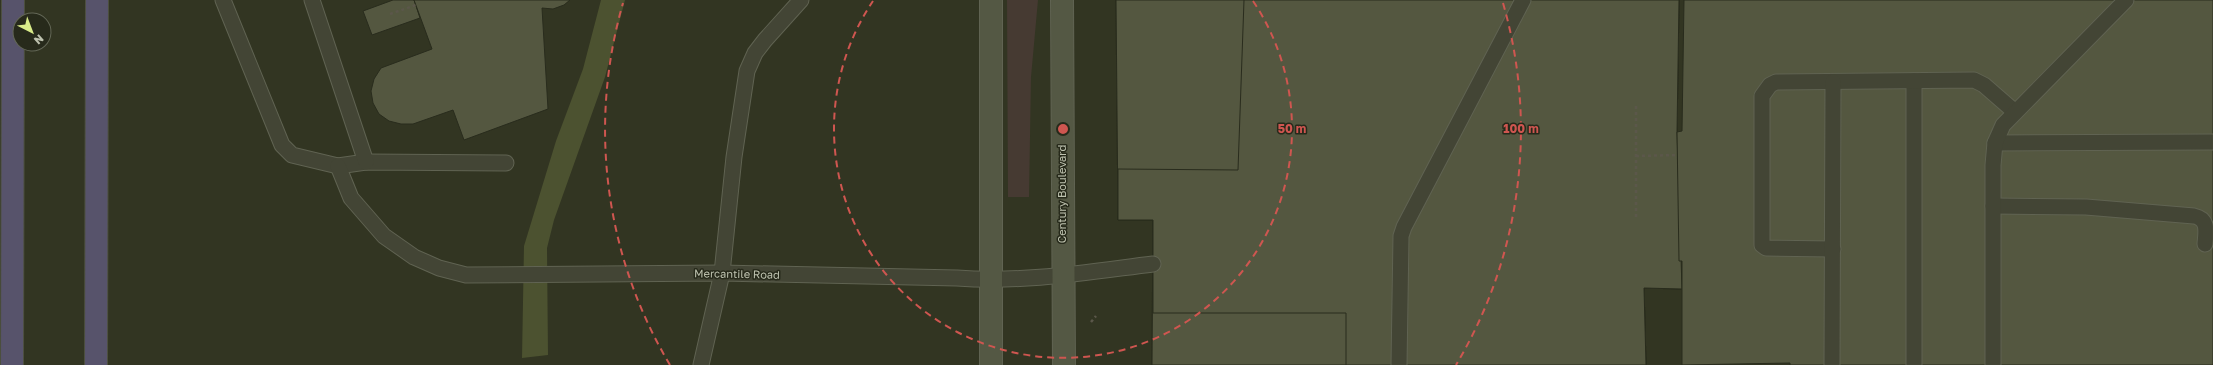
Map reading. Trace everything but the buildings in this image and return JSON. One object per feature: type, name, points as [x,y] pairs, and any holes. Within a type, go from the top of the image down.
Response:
[{"type":"highway","points":[[12,365],[13,0]]},
{"type":"highway","points":[[96,365],[97,0]]},
{"type":"main road","points":[[991,0],[991,365]]},
{"type":"main road","name":"Century Boulevard","points":[[1062,0],[1064,365]]},
{"type":"lane","points":[[223,0],[282,145],[292,156],[338,166],[366,162],[506,163]]},
{"type":"lane","points":[[312,0],[366,162]]},
{"type":"lane","points":[[701,365],[722,273],[734,157],[747,71],[755,54],[765,40],[801,0]]},
{"type":"lane","points":[[1399,365],[1401,236],[1404,227],[1523,0]]},
{"type":"lane","points":[[1993,365],[1993,206],[1995,143],[2003,125],[2126,0]]},
{"type":"lane","points":[[1833,249],[1766,248],[1762,242],[1762,96],[1770,85],[1776,82],[1974,80],[1984,85],[2015,112]]},
{"type":"lane","points":[[1914,81],[1914,365]]},
{"type":"lane","points":[[1832,82],[1832,365]]},
{"type":"lane","points":[[1995,143],[2213,142]]},
{"type":"lane","name":"Mercantile Road","points":[[338,166],[350,198],[384,236],[414,257],[439,268],[466,275],[508,276],[556,274],[722,273],[991,280],[1063,275],[1153,264]]},
{"type":"lane","points":[[1993,206],[2086,207],[2194,216],[2203,221],[2206,228],[2205,244]]},
{"type":"path","points":[[390,14],[416,5]]},
{"type":"path","points":[[1636,106],[1636,217]]},
{"type":"path","points":[[1636,156],[1678,155]]},
{"type":"shaded area","points":[[601,0],[625,0],[605,77],[554,220],[547,248],[548,355],[522,358],[524,246],[556,141],[583,69]]},
{"type":"shaded area","points":[[1007,0],[1038,0],[1031,77],[1029,197],[1008,197]]}]
